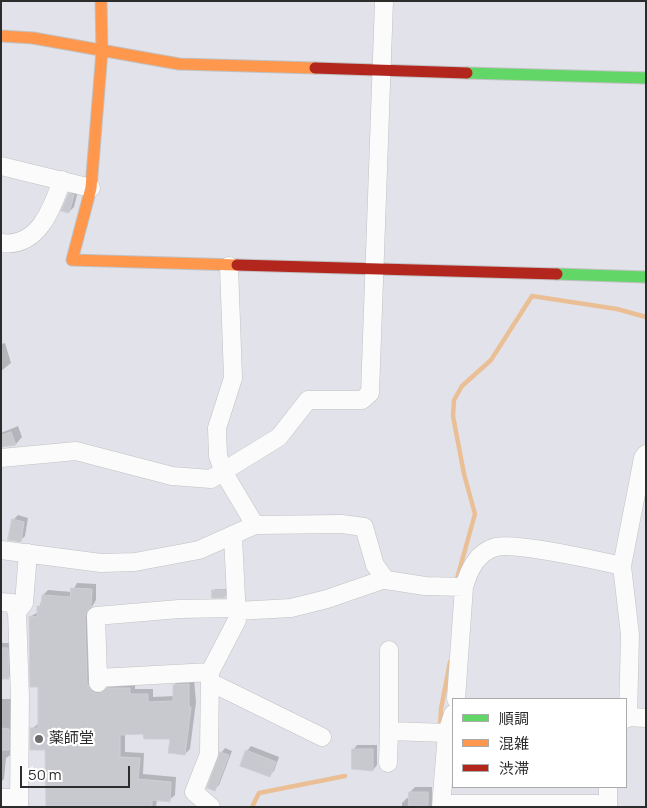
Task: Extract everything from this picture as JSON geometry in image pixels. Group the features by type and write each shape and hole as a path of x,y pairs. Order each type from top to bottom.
{"street":[{"path":"101,1 102,51 92,188 72,260 646,277"},
{"path":"1,458 76,451 172,476 211,479 224,473 279,437 308,400 362,400 370,393 384,1"},
{"path":"1,36 33,38 178,64 646,78"},
{"path":"1,166 92,188"},
{"path":"1,243 18,243 44,223 50,214 62,180"},
{"path":"230,266 233,378 217,428 218,456 224,473 255,525"},
{"path":"646,454 643,458 622,566 630,635 627,718 646,718"},
{"path":"1,550 101,563 135,562 199,550 255,525 342,524 364,527 375,566 385,579"},
{"path":"211,807 194,792 209,754 210,677 237,620 232,536"},
{"path":"456,698 458,587 482,554 498,546 523,548 622,566"},
{"path":"17,612 24,603 28,554"},
{"path":"322,737 210,677 98,681 96,616 179,609 236,610 291,608 326,599 385,579 425,586 458,587"},
{"path":"1,602 12,602 17,612 20,697 13,801"},
{"path":"388,763 389,650"},
{"path":"452,716 445,733 442,805 608,806 608,788"},
{"path":"389,731 445,733"}],"building":[{"path":"69,193 74,195 69,213 61,211"},
{"path":"11,432 16,445 1,447 1,436"},
{"path":"12,519 24,522 21,542 8,540"},
{"path":"71,588 92,589 91,607 85,616 87,683 92,692 98,694 107,688 130,688 130,694 148,694 148,702 173,701 173,685 189,684 189,707 191,707 185,755 168,753 170,739 144,739 143,734 120,735 120,757 140,758 138,779 171,782 170,802 152,800 152,807 46,807 45,750 30,750 30,728 38,728 38,687 30,687 29,616 37,617 37,606 41,606 42,595 70,597"},
{"path":"212,590 225,590 225,598 212,598"},
{"path":"1,648 8,648 9,679 1,679"},
{"path":"1,728 9,729 9,750 1,750"},
{"path":"352,749 373,749 373,771 352,769"},
{"path":"246,750 276,762 270,777 240,766"},
{"path":"220,752 229,755 215,791 207,788"},
{"path":"409,792 428,792 428,807 409,807"}],"waterway":[{"path":"456,582 475,514 464,474 453,416 454,400 462,386 491,360 532,296 617,309 646,317"},
{"path":"440,728 441,709 450,662"},
{"path":"252,807 259,793 345,776"}],"traffic: fast":[{"path":"467,73 646,78"},
{"path":"557,274 646,277"}],"traffic: slow":[{"path":"101,1 102,51 91,188 72,260 237,265"},
{"path":"1,36 33,38 179,64 315,68"}],"traffic: jam":[{"path":"315,68 467,73"},
{"path":"237,265 557,274"}],"place":[{"name":"薬師堂","path":"39,739"}]}
